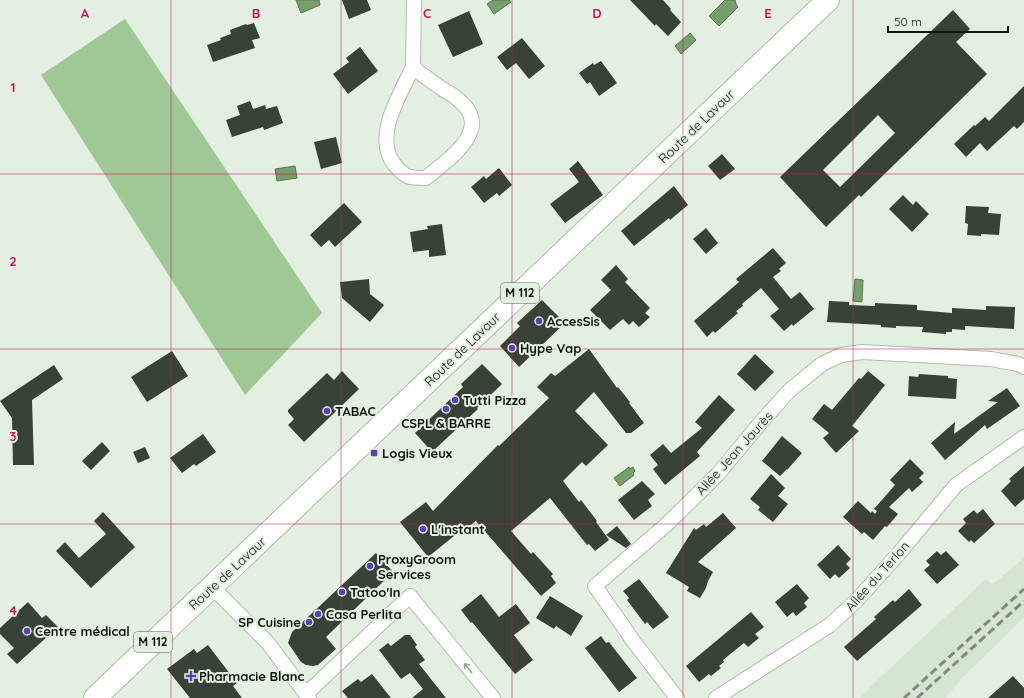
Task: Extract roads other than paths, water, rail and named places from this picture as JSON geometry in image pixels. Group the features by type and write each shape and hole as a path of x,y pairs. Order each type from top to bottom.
{"main road":[{"name":"Route de Lavaur","path":"95,698 828,0"}],"street":[{"path":"414,0 414,67 397,100 388,124 385,142 389,158 400,171 410,178 426,178 460,150 470,132 472,119 468,108 429,80 414,67"},
{"name":"Allée Jean Jaurès","path":"677,698 634,642 595,586 666,526 718,474 790,390 822,364 841,355 862,352 991,359 1018,364 1024,367"},
{"name":"Allée du Terlon","path":"716,698 830,625 857,600 900,552 956,485 1024,437"},
{"path":"212,587 268,643 308,696 410,596 493,698"}],"railway":[{"path":"904,698 1024,589"},
{"path":"917,698 1024,601"}],"place":[{"name":"AccesSis","path":"539,321"},
{"name":"Hype Vap","path":"512,348"},
{"name":"Tutti Pizza","path":"455,400"},
{"name":"CSPL & BARRE","path":"446,409"},
{"name":"TABAC","path":"327,411"},
{"name":"Logis Vieux","path":"374,453"},
{"name":"L'instant","path":"423,529"},
{"name":"ProxyGroom Services","path":"370,566"},
{"name":"Tatoo'In","path":"342,592"},
{"name":"Casa Perlita","path":"318,614"},
{"name":"SP Cuisine","path":"309,622"},
{"name":"Centre médical","path":"27,631"},
{"name":"Pharmacie Blanc","path":"191,676"}]}
